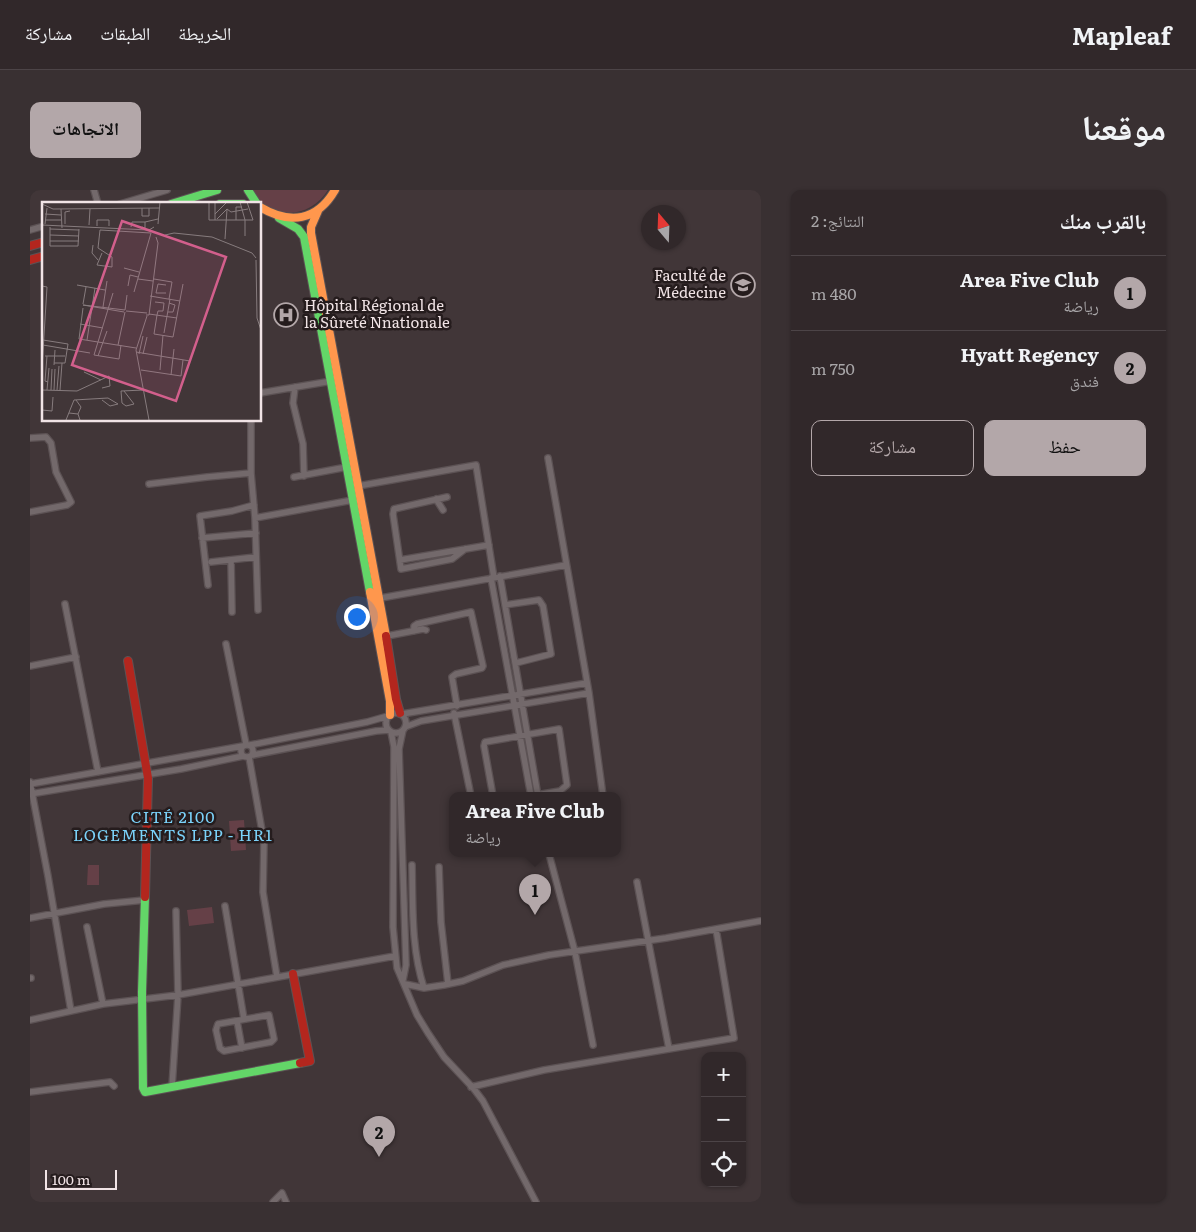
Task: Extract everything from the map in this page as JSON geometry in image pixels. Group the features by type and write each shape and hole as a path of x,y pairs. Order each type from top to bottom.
{"street":[{"path":"127,202 167,190"},
{"path":"178,202 217,190"},
{"path":"248,190 256,202"},
{"path":"279,218 306,217 325,206 335,190"},
{"path":"261,208 298,228 304,237 358,486 382,637 396,699 401,714 406,720 400,749 406,964 404,982"},
{"path":"318,211 311,227 311,233 332,382 337,391 353,500 375,599"},
{"path":"261,394 332,382"},
{"path":"294,388 293,403 303,444 304,476"},
{"path":"251,421 251,473 256,533 258,610"},
{"path":"30,438 46,437 51,443 55,470 71,502 67,505 30,512"},
{"path":"548,458 589,693 602,792"},
{"path":"358,486 476,465 495,577 512,696 529,792"},
{"path":"294,477 347,467"},
{"path":"149,484 251,473"},
{"path":"447,497 394,509 393,514 400,560 489,545"},
{"path":"436,499 443,510"},
{"path":"255,518 353,500"},
{"path":"208,584 200,516 254,506"},
{"path":"202,538 256,533"},
{"path":"211,562 256,557"},
{"path":"231,560 232,612"},
{"path":"375,599 566,565"},
{"path":"495,577 506,605 537,792"},
{"path":"506,605 539,600 545,615 551,654 516,663"},
{"path":"65,604 98,772"},
{"path":"414,631 416,624 471,612 483,666 482,668 456,674 452,677 455,716 470,792"},
{"path":"382,637 426,630"},
{"path":"382,637 390,701 389,715 386,722 394,747 393,918 397,968 417,1015 444,1058 483,1101 534,1201"},
{"path":"226,644 247,745"},
{"path":"30,666 76,657"},
{"path":"128,661 148,775 142,1000 143,1088 146,1092 310,1061 293,974"},
{"path":"71,1011 30,783 373,721 395,712 401,714 455,706 587,683"},
{"path":"31,794 148,775 376,731 398,733 404,728 421,721 589,693"},
{"path":"492,792 484,744 487,741 556,729 560,732 567,785 556,792"},
{"path":"247,745 241,750 248,756 264,842 263,892 277,977"},
{"path":"247,745 253,748 248,756"},
{"path":"550,857 575,952 593,1045"},
{"path":"412,865 415,944 424,988"},
{"path":"439,867 440,922 448,984"},
{"path":"636,882 669,1049"},
{"path":"30,918 104,904 145,900"},
{"path":"225,906 237,984 242,1048"},
{"path":"172,1087 178,995 176,911"},
{"path":"404,982 424,988 448,984 503,964 760,921"},
{"path":"87,927 104,1004"},
{"path":"471,1087 544,1070 734,1038 716,929"},
{"path":"30,1020 104,1004 178,995 395,956"},
{"path":"269,1015 274,1039 270,1042 242,1048 224,1051 220,1048 216,1030 218,1024 269,1015"},
{"path":"30,1092 110,1082 114,1086"},
{"path":"273,1202 282,1193 286,1202"}],"shaded area":[{"path":"253,190 328,190 322,198 307,209 289,213 271,209 262,203"},
{"path":"244,820 246,850 231,851 229,821"},
{"path":"88,865 99,865 99,885 87,885"},
{"path":"212,907 214,923 189,926 187,910"}],"traffic: fast":[{"path":"178,202 217,190"},
{"path":"248,190 256,202"},
{"path":"279,218 298,229 304,237 370,592"},
{"path":"145,897 142,992 143,1088 145,1092 300,1063"}],"traffic: slow":[{"path":"261,208 282,216 302,217 320,208 335,190"},
{"path":"318,211 311,227 311,233 386,636"},
{"path":"370,592 390,701 390,715"}],"traffic: jam":[{"path":"30,246 42,243"},
{"path":"30,260 42,257"},
{"path":"386,636 400,713"},
{"path":"128,661 148,778 145,897"},
{"path":"293,974 310,1061 300,1063"}],"place":[{"name":"Faculté de Médecine","path":"743,285"},
{"name":"Hôpital Régional de la Sûreté Nnationale","path":"286,315"},
{"name":"Area Five Club","path":"535,915"},
{"name":"Hyatt Regency","path":"379,1157"}],"district":[{"name":"CITÉ 2100 LOGEMENTS LPP - HR1","path":"173,826"}]}
